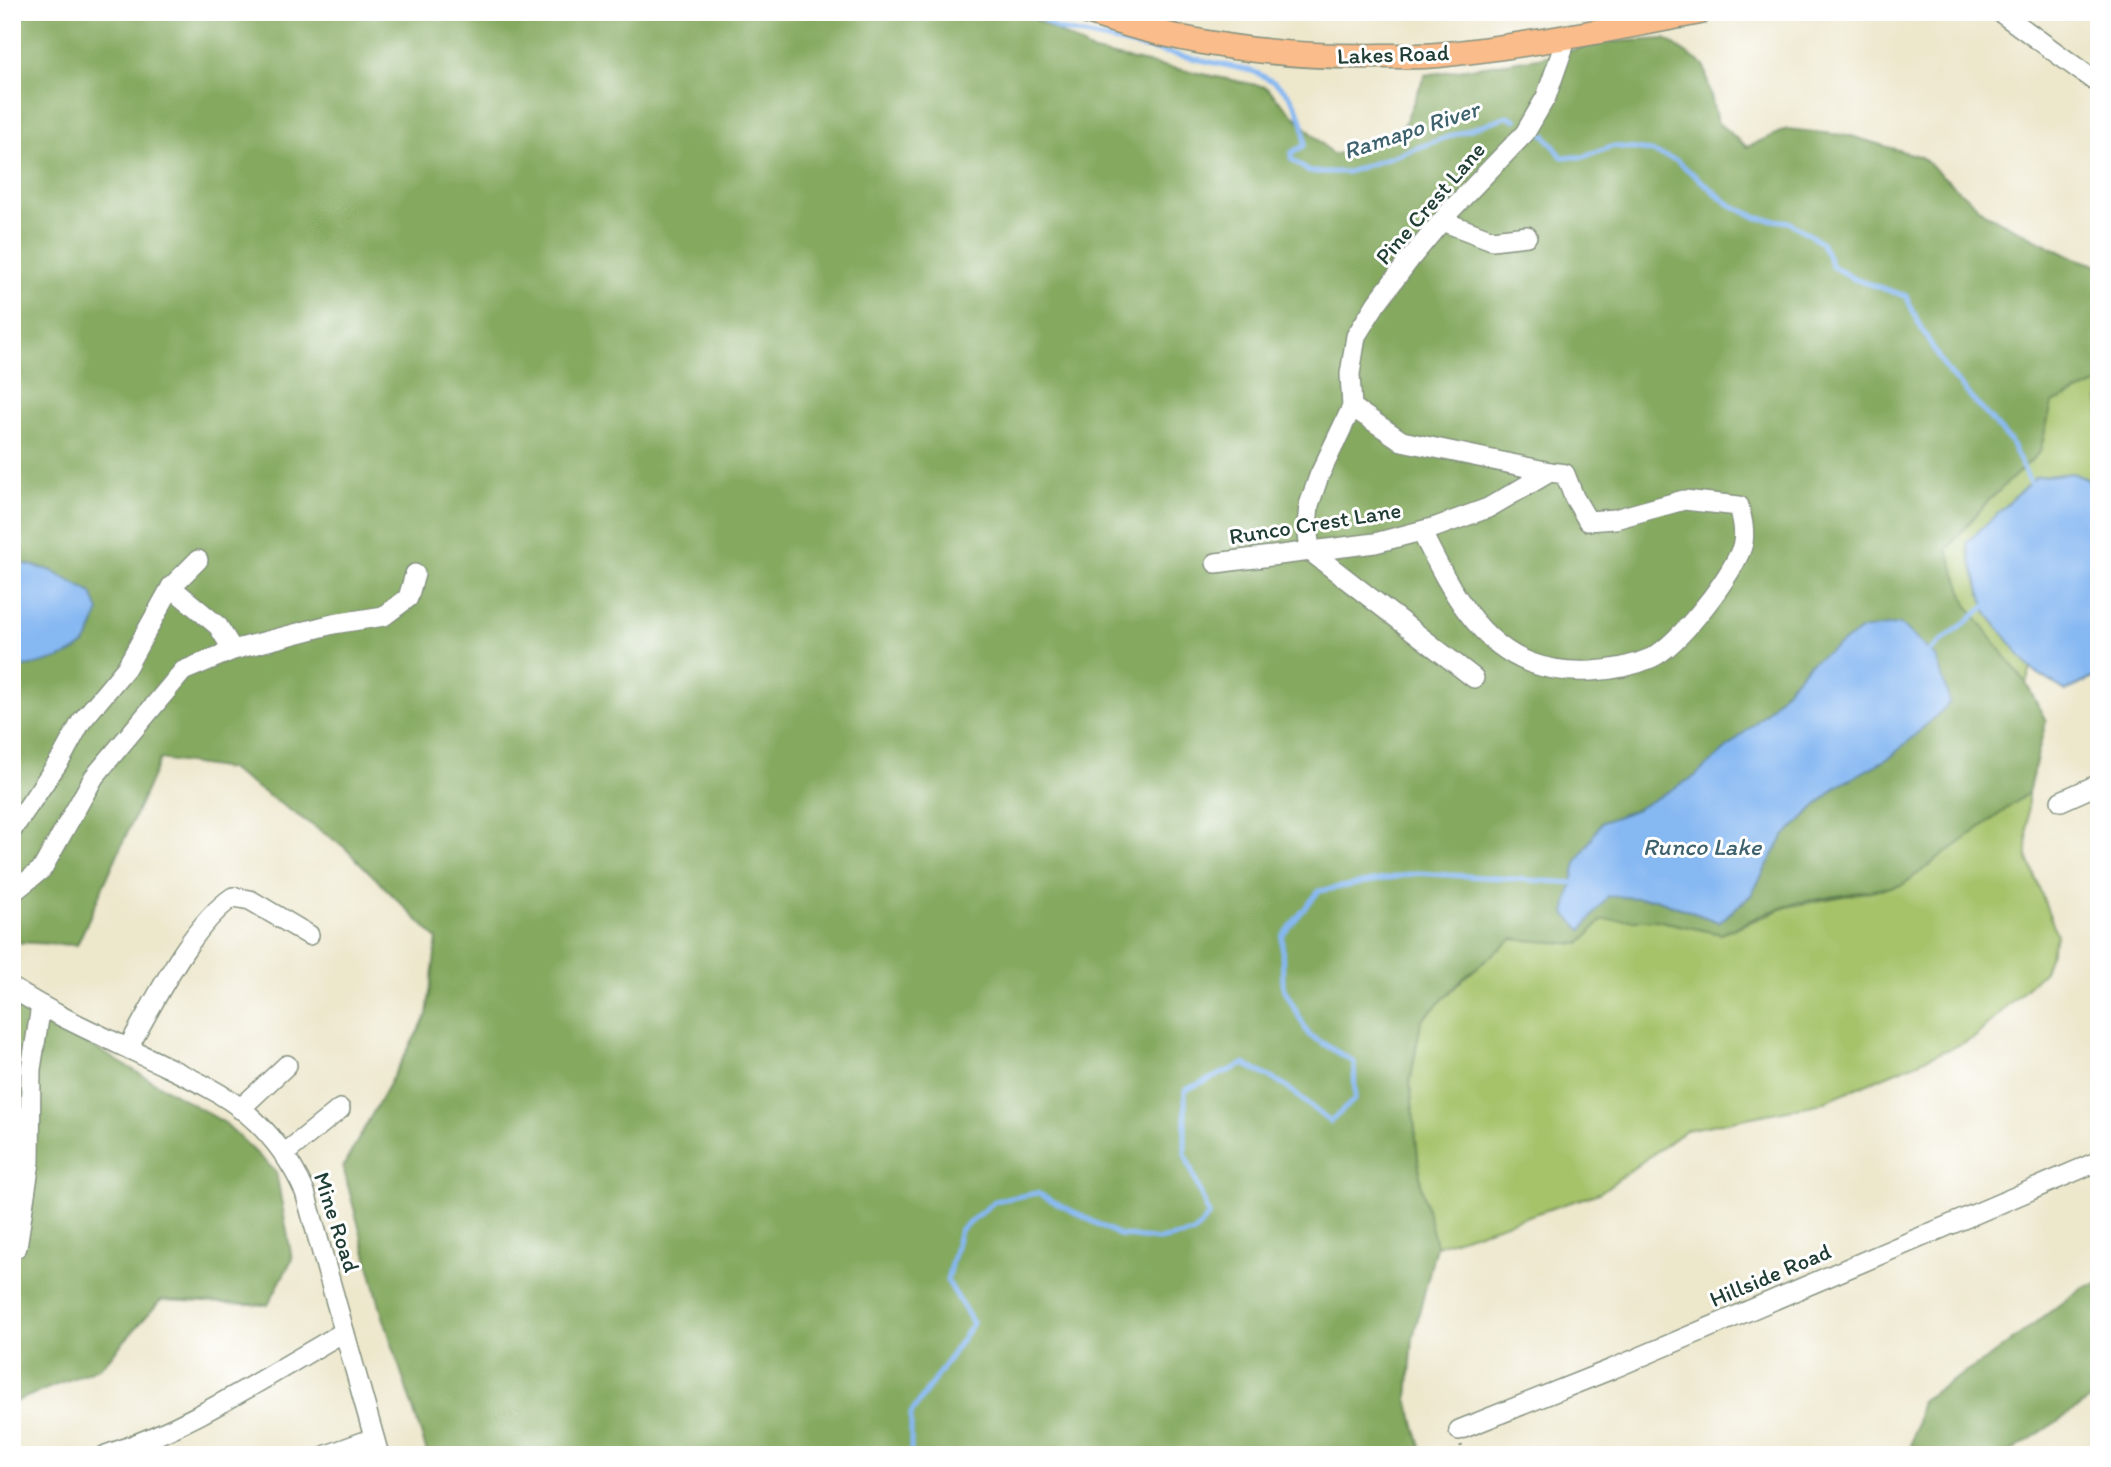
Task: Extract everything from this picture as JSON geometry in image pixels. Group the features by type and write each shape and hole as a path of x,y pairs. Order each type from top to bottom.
{"main road":[{"name":"Lakes Road","path":"1087,12 1224,48 1303,55 1436,56 1567,37 1657,16 1700,12"}],"street":[{"path":"2000,12 2099,84"},
{"name":"Pine Crest Lane","path":"1352,407 1350,374 1356,336 1376,304 1442,221 1525,133 1546,97 1567,37"},
{"path":"1442,221 1492,240 1527,236"},
{"path":"1474,678 1310,551 1307,526 1309,505 1319,476 1352,407 1402,440 1550,472"},
{"name":"Runco Crest Lane","path":"1216,563 1375,543 1421,531 1488,508 1550,472 1565,474 1588,521 1615,519 1685,500 1739,506 1744,528 1742,544 1730,573 1705,607 1654,657 1625,667 1583,670 1555,669 1522,658 1494,639 1478,624 1450,587 1421,531"},
{"path":"12,830 62,757 82,722 126,668 171,587 198,560"},
{"path":"12,893 41,869 94,777 183,671 233,650 333,624 384,615 408,598 415,574"},
{"path":"171,587 218,626 233,650"},
{"path":"2061,801 2099,784"},
{"path":"128,1048 195,938 218,907 233,897 250,900 309,935"},
{"name":"Mine Road","path":"12,988 41,1006 203,1085 240,1108 284,1154 305,1192 376,1447"},
{"path":"17,1247 30,1162 31,1069 41,1006"},
{"path":"240,1108 287,1065"},
{"path":"12,1077 31,1069"},
{"path":"284,1154 340,1109"},
{"name":"Hillside Road","path":"1459,1430 1612,1369 2099,1161"},
{"path":"106,1455 143,1443 176,1428 344,1332"},
{"path":"327,1455 376,1447"}],"green space":[{"path":"12,12 1022,12 1094,52 1266,87 1333,155 1399,137 1425,75 1538,58 1608,42 1665,39 1704,65 1717,122 1747,147 1787,129 1851,136 1921,157 1986,214 2069,256 2099,266 2099,383 2052,403 2040,452 1987,502 1947,549 1968,607 2026,683 2046,721 2028,793 1902,885 1796,903 1721,934 1656,920 1602,920 1580,944 1512,939 1464,978 1421,1021 1410,1082 1421,1185 1436,1246 1413,1338 1408,1399 1423,1455 428,1455 381,1310 343,1167 427,1015 437,939 343,846 229,769 160,759 77,945 12,942 12,668 22,668 50,570 12,561","holes":["1809,664 1892,756 1836,787 1783,837 1751,895 1719,922 1656,899 1608,896 1602,822 1661,797 1710,765 1755,724"]},
{"path":"2099,383 2099,484 2072,473 1967,542 1987,613 2031,669 2026,683 1967,607 1947,549 1987,502 2040,452 2052,403"},
{"path":"2028,793 2027,856 2057,935 2044,971 1973,1039 1818,1104 1686,1130 1599,1193 1436,1246 1421,1185 1410,1085 1421,1021 1464,978 1512,939 1580,944 1602,920 1656,920 1721,934 1787,907 1902,885"},
{"path":"12,1000 225,1123 276,1172 292,1259 268,1305 161,1300 101,1367 12,1403"},
{"path":"2099,1284 2099,1394 2006,1455 1909,1455 1922,1400 1990,1357 2083,1287"}],"water":[{"path":"2072,473 2099,484 2099,675 2066,691 2031,669 1987,613 1967,542 2036,477"},
{"path":"12,561 50,570 92,593 99,611 86,642 52,661 12,668"},
{"name":"Runco Lake","path":"1900,624 1936,657 1950,703 1892,756 1836,787 1783,837 1751,895 1719,922 1656,899 1608,896 1582,930 1565,914 1576,863 1602,822 1635,810 1694,777 1763,716 1809,664 1862,630"}],"waterway":[{"name":"Ramapo River","path":"1032,12 1057,29 1252,71 1269,79 1284,90 1299,112 1304,130 1304,146 1292,152 1291,159 1309,172 1348,172 1508,116 1516,120"},
{"name":"Ramapo River","path":"1537,132 1545,135 1562,157 1583,157 1614,146 1649,151 1676,160 1729,204 1758,218 1789,222 1821,242 1832,266 1854,279 1906,296 1945,368 2010,441 2033,488"},
{"path":"1927,653 1990,603"},
{"path":"911,1455 911,1414 973,1323 947,1280 960,1230 995,1201 1037,1193 1119,1235 1159,1240 1194,1233 1209,1215 1185,1154 1185,1090 1244,1064 1283,1084 1330,1122 1355,1099 1354,1062 1309,1035 1283,987 1282,936 1319,891 1417,873 1577,883"}]}
